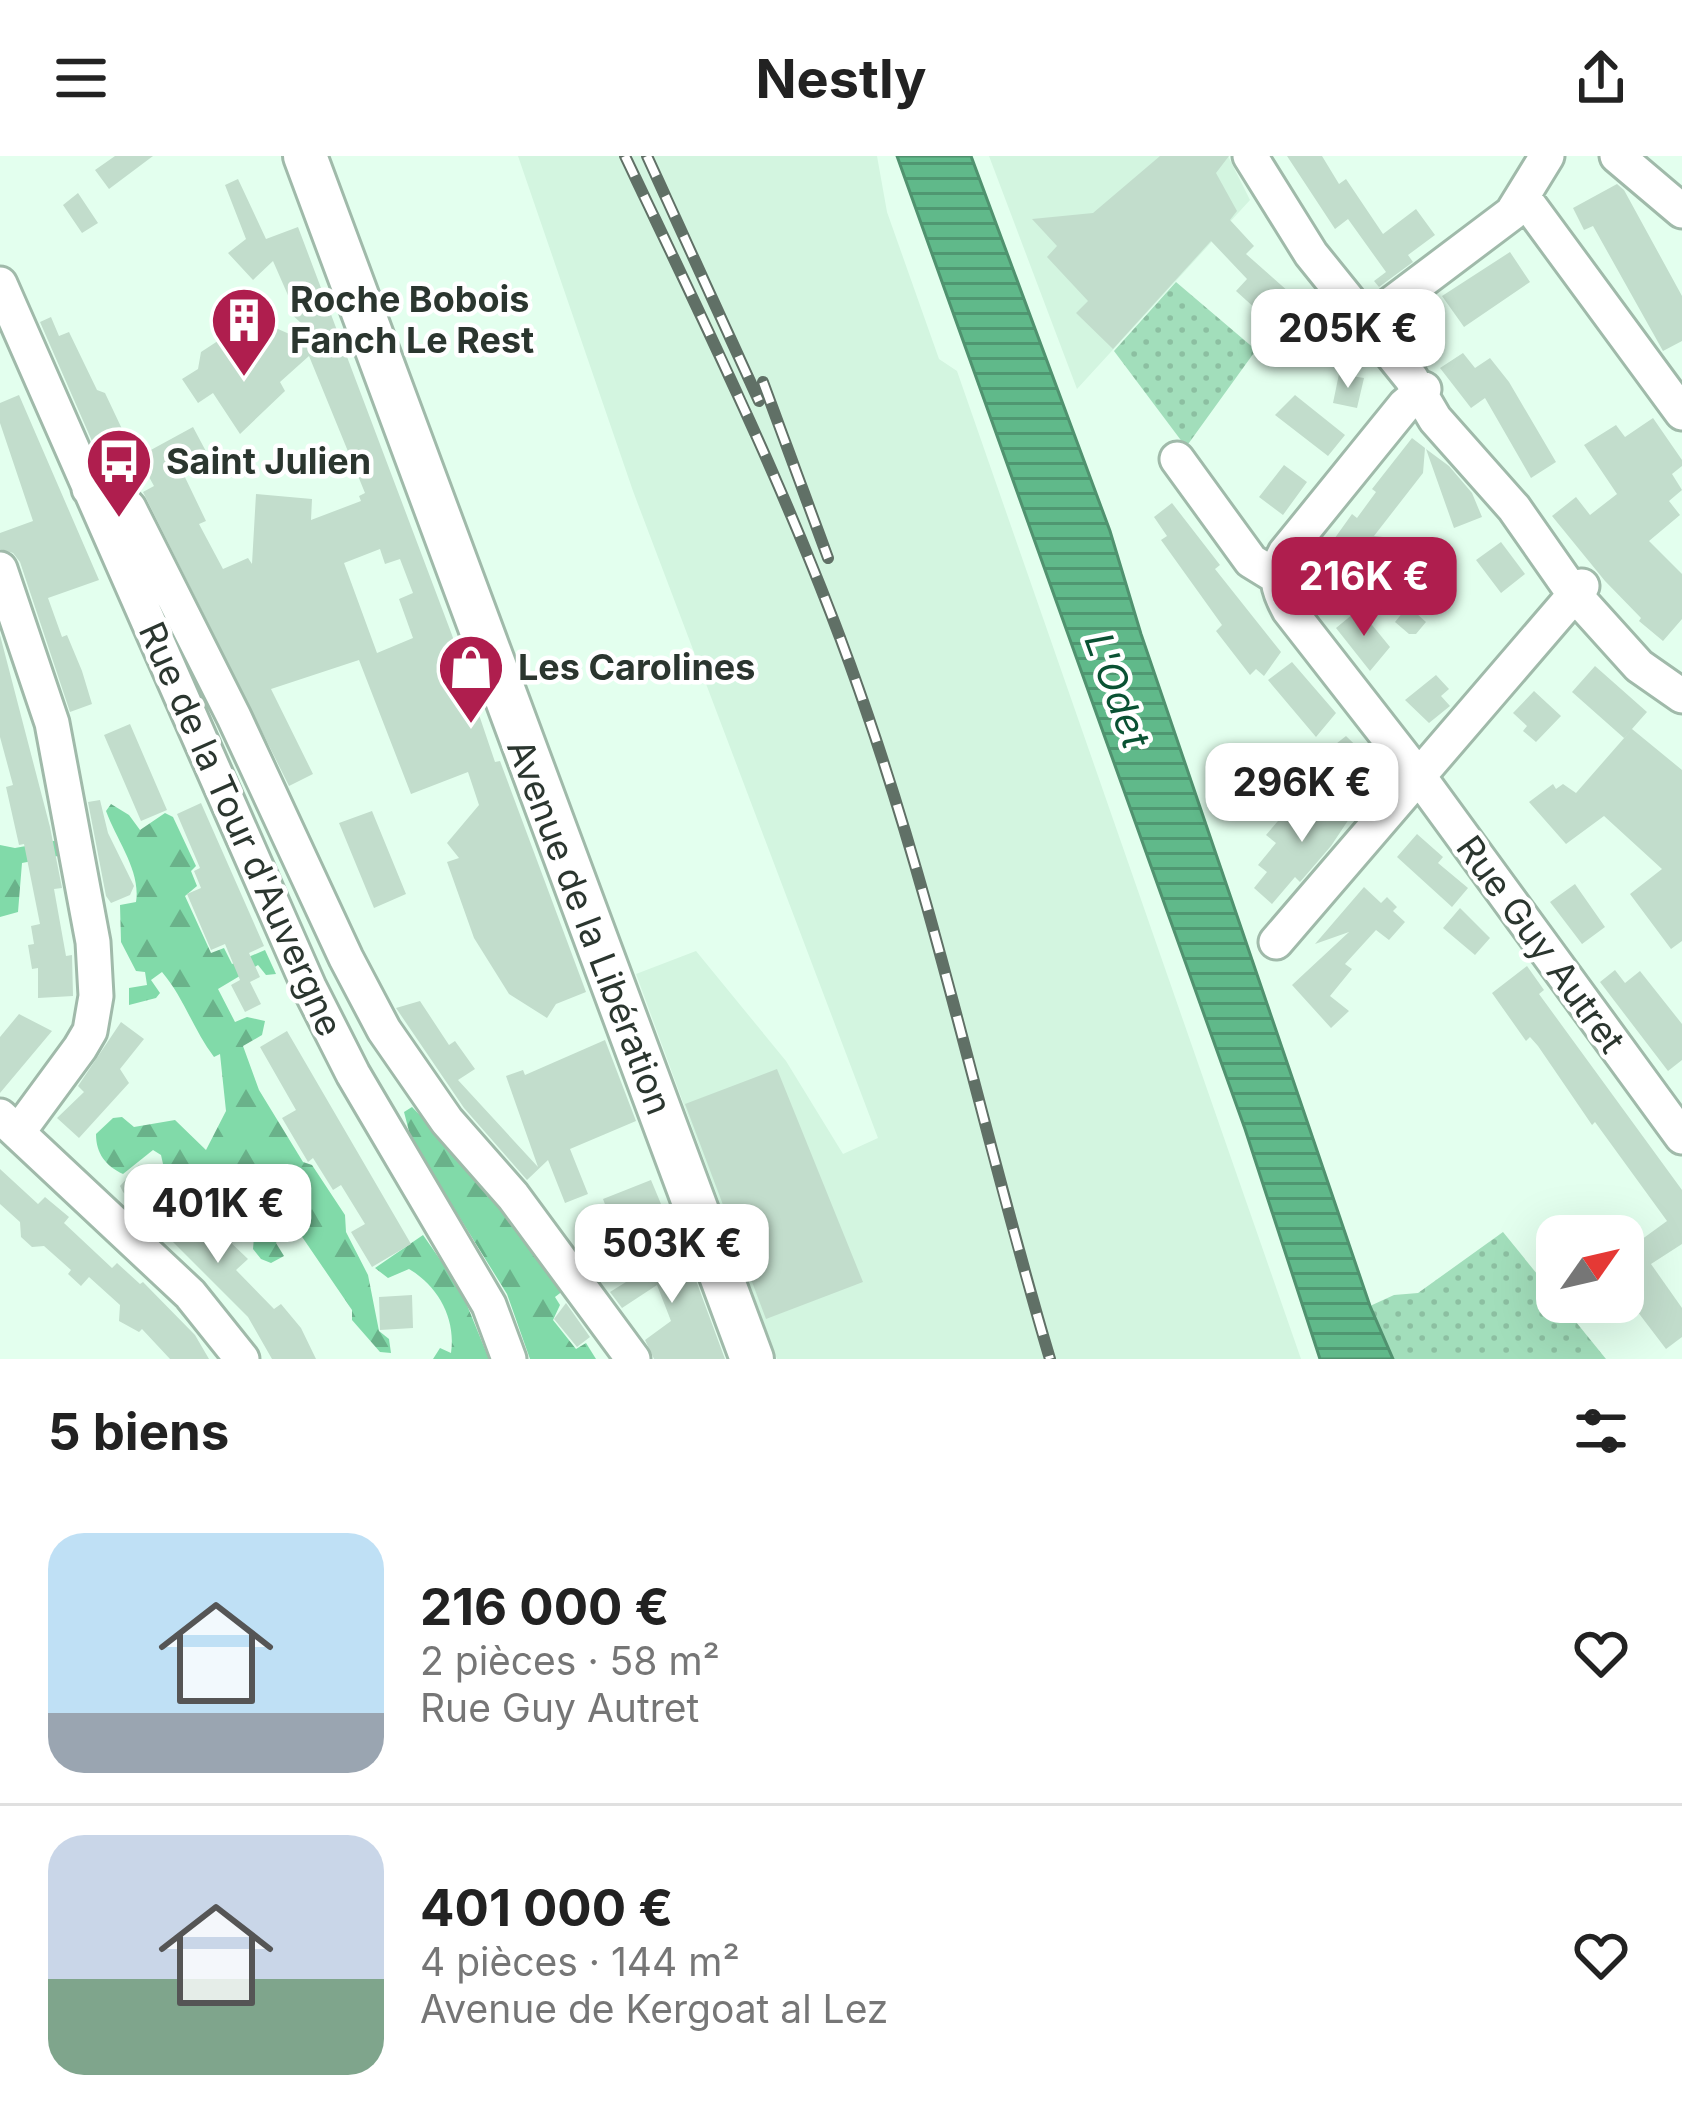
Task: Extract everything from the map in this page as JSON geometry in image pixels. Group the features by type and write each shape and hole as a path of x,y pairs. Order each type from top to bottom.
{"main road":[{"name":"Avenue de la Libération","path":"305,156 752,1359"}],"street":[{"path":"1250,156 1291,225 1418,387 1470,463 1514,508 1639,666 1678,693"},
{"path":"1366,323 1512,213 1547,156"},
{"path":"1617,156 1682,211"},
{"path":"1524,198 1682,413"},
{"name":"Rue de la Tour d'Auvergne","path":"0,284 309,987 353,1074 481,1291 509,1359"},
{"path":"1277,577 1285,553 1418,387"},
{"name":"Rue Guy Autret","path":"1177,459 1251,561 1277,577 1289,610 1420,778 1682,1137"},
{"path":"89,489 108,486 129,508 234,717 346,958 391,1041 633,1359"},
{"path":"0,569 52,723 93,942 96,983 90,1031 64,1072 9,1123 190,1294 242,1359"},
{"path":"1276,942 1578,590"}],"shaded area":[{"path":"518,156 877,156 887,212 939,359 957,371 1301,1359 777,1359 636,974 696,951 786,1061 843,1154 878,1138 633,491"},
{"path":"989,156 1228,156 1250,200 1077,389"},
{"path":"1176,282 1256,350 1186,447 1114,351"},
{"path":"1503,1232 1536,1273 1536,1323 1577,1323 1606,1359 1393,1359 1370,1306 1394,1295 1418,1293"}],"green space":[{"path":"111,804 129,815 140,830 165,813 173,817 196,866 191,871 197,886 185,896 211,953 224,948 232,964 265,950 276,974 266,975 258,965 218,989 235,1022 247,1017 265,1021 262,1035 243,1046 259,1090 303,1162 312,1165 345,1215 346,1232 368,1275 379,1331 389,1339 391,1353 380,1352 352,1320 352,1310 294,1225 276,1243 284,1256 271,1263 261,1259 253,1249 254,1237 279,1211 237,1170 212,1190 187,1192 165,1173 161,1155 153,1150 123,1174 100,1153 96,1134 113,1118 122,1117 134,1127 175,1120 206,1150 226,1111 220,1054 214,1057 162,972 151,980 160,993 156,998 129,1005 129,988 147,985 145,972 136,971 121,942 120,905 136,902 137,890 132,867 106,811"},
{"path":"59,840 63,855 22,863 18,912 0,917 0,845 15,848"},
{"path":"412,1107 481,1178 564,1290 555,1297 560,1305 553,1320 576,1349 586,1343 596,1359 530,1359 507,1294 411,1139 404,1112"},
{"path":"423,1235 460,1288 489,1359 433,1359 440,1348 451,1353 452,1340 448,1316 437,1295 409,1269 388,1278 375,1268"}],"water":[{"name":"L'Odet","path":"897,156 971,156 1110,531 1370,1306 1393,1359 1320,1359 1245,1129"}],"building":[{"path":"115,156 153,156 109,189 95,170"},
{"path":"1160,156 1229,156 1216,173 1237,211 1230,220 1254,246 1246,254 1316,316 1308,327 1279,305 1267,319 1236,291 1247,279 1211,241 1113,349 1076,313 1088,301 1047,257 1057,246 1032,219 1093,213"},
{"path":"1287,156 1322,156 1339,184 1346,179 1383,234 1416,209 1435,235 1408,255 1413,262 1379,287 1374,281 1386,272 1348,219 1335,229"},
{"path":"238,179 266,239 298,227 495,762 500,761 586,992 556,1004 547,1018 509,994 474,938 447,862 459,858 447,843 479,805 468,772 411,794 359,660 271,689 313,774 289,786 143,492 154,486 138,457 193,427 209,457 182,471 206,521 199,524 223,569 248,558 252,564 256,494 312,499 311,520 361,501 359,496 365,493 309,356 280,382 285,391 240,434 213,393 198,403 182,379 198,369 201,352 253,318 335,354 289,312 294,309 273,261 253,280 228,253 246,239 225,185","holes":["380,549 385,564 400,559 413,593 399,599 413,638 377,653 344,563"]},
{"path":"1617,184 1682,296 1682,341 1663,351 1593,226 1584,230 1573,208"},
{"path":"78,193 98,223 82,233 63,205"},
{"path":"1510,252 1530,282 1464,327 1442,296"},
{"path":"51,317 59,336 69,332 131,448 115,456 95,448 40,322"},
{"path":"1463,353 1475,368 1490,358 1556,462 1531,478 1485,398 1471,408 1440,368"},
{"path":"1339,374 1364,378 1357,408 1333,403"},
{"path":"19,395 99,580 48,598 92,704 70,712 20,562 13,553 0,549 0,533 33,521 0,423 0,403"},
{"path":"1295,395 1345,435 1328,456 1275,415"},
{"path":"1653,418 1682,460 1672,474 1682,490 1669,501 1680,515 1649,541 1682,574 1682,619 1663,641 1639,621 1552,516 1576,497 1590,515 1617,494 1584,445 1616,425 1625,437"},
{"path":"1412,438 1425,448 1423,473 1374,536 1420,541 1416,613 1426,622 1416,634 1395,622 1408,606 1332,542 1352,514 1357,518 1376,492 1372,489"},
{"path":"1426,449 1449,466 1472,493 1482,517 1454,528"},
{"path":"1284,465 1307,482 1283,515 1259,497"},
{"path":"1172,503 1220,565 1215,569 1281,652 1264,676 1256,669 1250,675 1216,631 1222,625 1161,540 1167,536 1154,517"},
{"path":"1501,542 1525,574 1501,593 1476,560"},
{"path":"1359,609 1390,647 1370,671 1336,628"},
{"path":"0,635 50,827 62,888 54,889 66,956 72,955 73,996 38,998 38,968 32,969 31,926 40,924 24,844 19,845 6,787 13,785 0,737"},
{"path":"1292,662 1336,713 1316,737 1268,680"},
{"path":"1595,666 1647,712 1624,738 1572,692"},
{"path":"1436,675 1449,689 1441,696 1450,706 1429,723 1405,700"},
{"path":"1534,691 1561,716 1536,742 1513,713"},
{"path":"130,724 167,810 141,821 104,735"},
{"path":"1632,729 1682,770 1682,941 1671,949 1630,894 1662,869 1604,816 1566,844 1529,802 1553,784 1556,789 1563,784 1576,793"},
{"path":"1346,736 1382,771 1362,792 1327,751"},
{"path":"1336,790 1357,807 1300,882 1295,877 1272,904 1254,888 1267,872 1258,865 1276,843 1266,835 1284,814 1295,824 1308,808 1315,815"},
{"path":"100,800 108,833 134,886 130,895 111,903 88,802"},
{"path":"201,803 264,946 249,953 260,977 250,982 261,1004 245,1012 231,985 240,980 225,944 211,950 187,894 201,888 194,871 200,868 177,814"},
{"path":"372,811 406,894 374,908 339,823"},
{"path":"1417,834 1443,857 1438,863 1468,888 1452,907 1397,857"},
{"path":"1575,884 1605,927 1582,944 1550,902"},
{"path":"1364,887 1381,903 1387,897 1405,922 1389,940 1376,930 1345,964 1352,969 1330,996 1349,1011 1331,1028 1292,985 1349,932 1315,944"},
{"path":"1460,908 1490,938 1475,955 1443,928"},
{"path":"1527,966 1544,990 1539,994 1682,1190 1682,1244 1651,1264 1682,1308 1682,1337 1666,1349 1644,1320 1644,1238 1667,1221 1538,1046 1530,1037 1526,1041 1492,993"},
{"path":"1615,970 1625,983 1640,971 1682,1024 1682,1060 1668,1071 1600,982"},
{"path":"420,1001 449,1045 455,1041 475,1069 458,1080 538,1167 506,1076 523,1070 525,1075 605,1040 636,1121 570,1149 588,1194 565,1203 548,1160 527,1180 464,1108 396,1008"},
{"path":"19,1014 52,1031 0,1093 0,1037"},
{"path":"121,1022 144,1039 120,1069 129,1083 79,1138 57,1118 84,1092 78,1086"},
{"path":"287,1031 411,1244 372,1267 351,1232 365,1224 341,1185 333,1190 313,1158 308,1162 282,1118 296,1110 260,1047"},
{"path":"777,1069 863,1282 766,1319 685,1104"},
{"path":"139,1165 192,1218 194,1215 223,1241 226,1238 248,1259 236,1270 274,1309 281,1304 301,1328 316,1359 272,1359 248,1317 123,1192 120,1186"},
{"path":"0,1169 38,1204 45,1197 69,1217 64,1223 112,1268 117,1263 143,1282 195,1335 209,1359 170,1359 142,1329 139,1332 119,1321 120,1305 89,1277 81,1286 44,1246 32,1247 21,1237 20,1222 0,1204"},
{"path":"651,1180 661,1204 612,1223 603,1199"},
{"path":"620,1246 661,1251 666,1264 687,1256 725,1359 654,1359 645,1340 671,1321 657,1285 622,1308 610,1292 634,1277"},
{"path":"412,1295 413,1328 380,1330 379,1297"},
{"path":"566,1303 590,1337 577,1347 554,1319"}],"railway":[{"path":"625,156 723,362 842,641 917,873 1050,1359"},
{"path":"647,156 759,401"},
{"path":"763,382 828,558"}],"place":[{"name":"Roche Bobois Fanch Le Rest","path":"244,379"},
{"name":"Saint Julien","path":"119,520"},
{"name":"Les Carolines","path":"471,726"}]}
